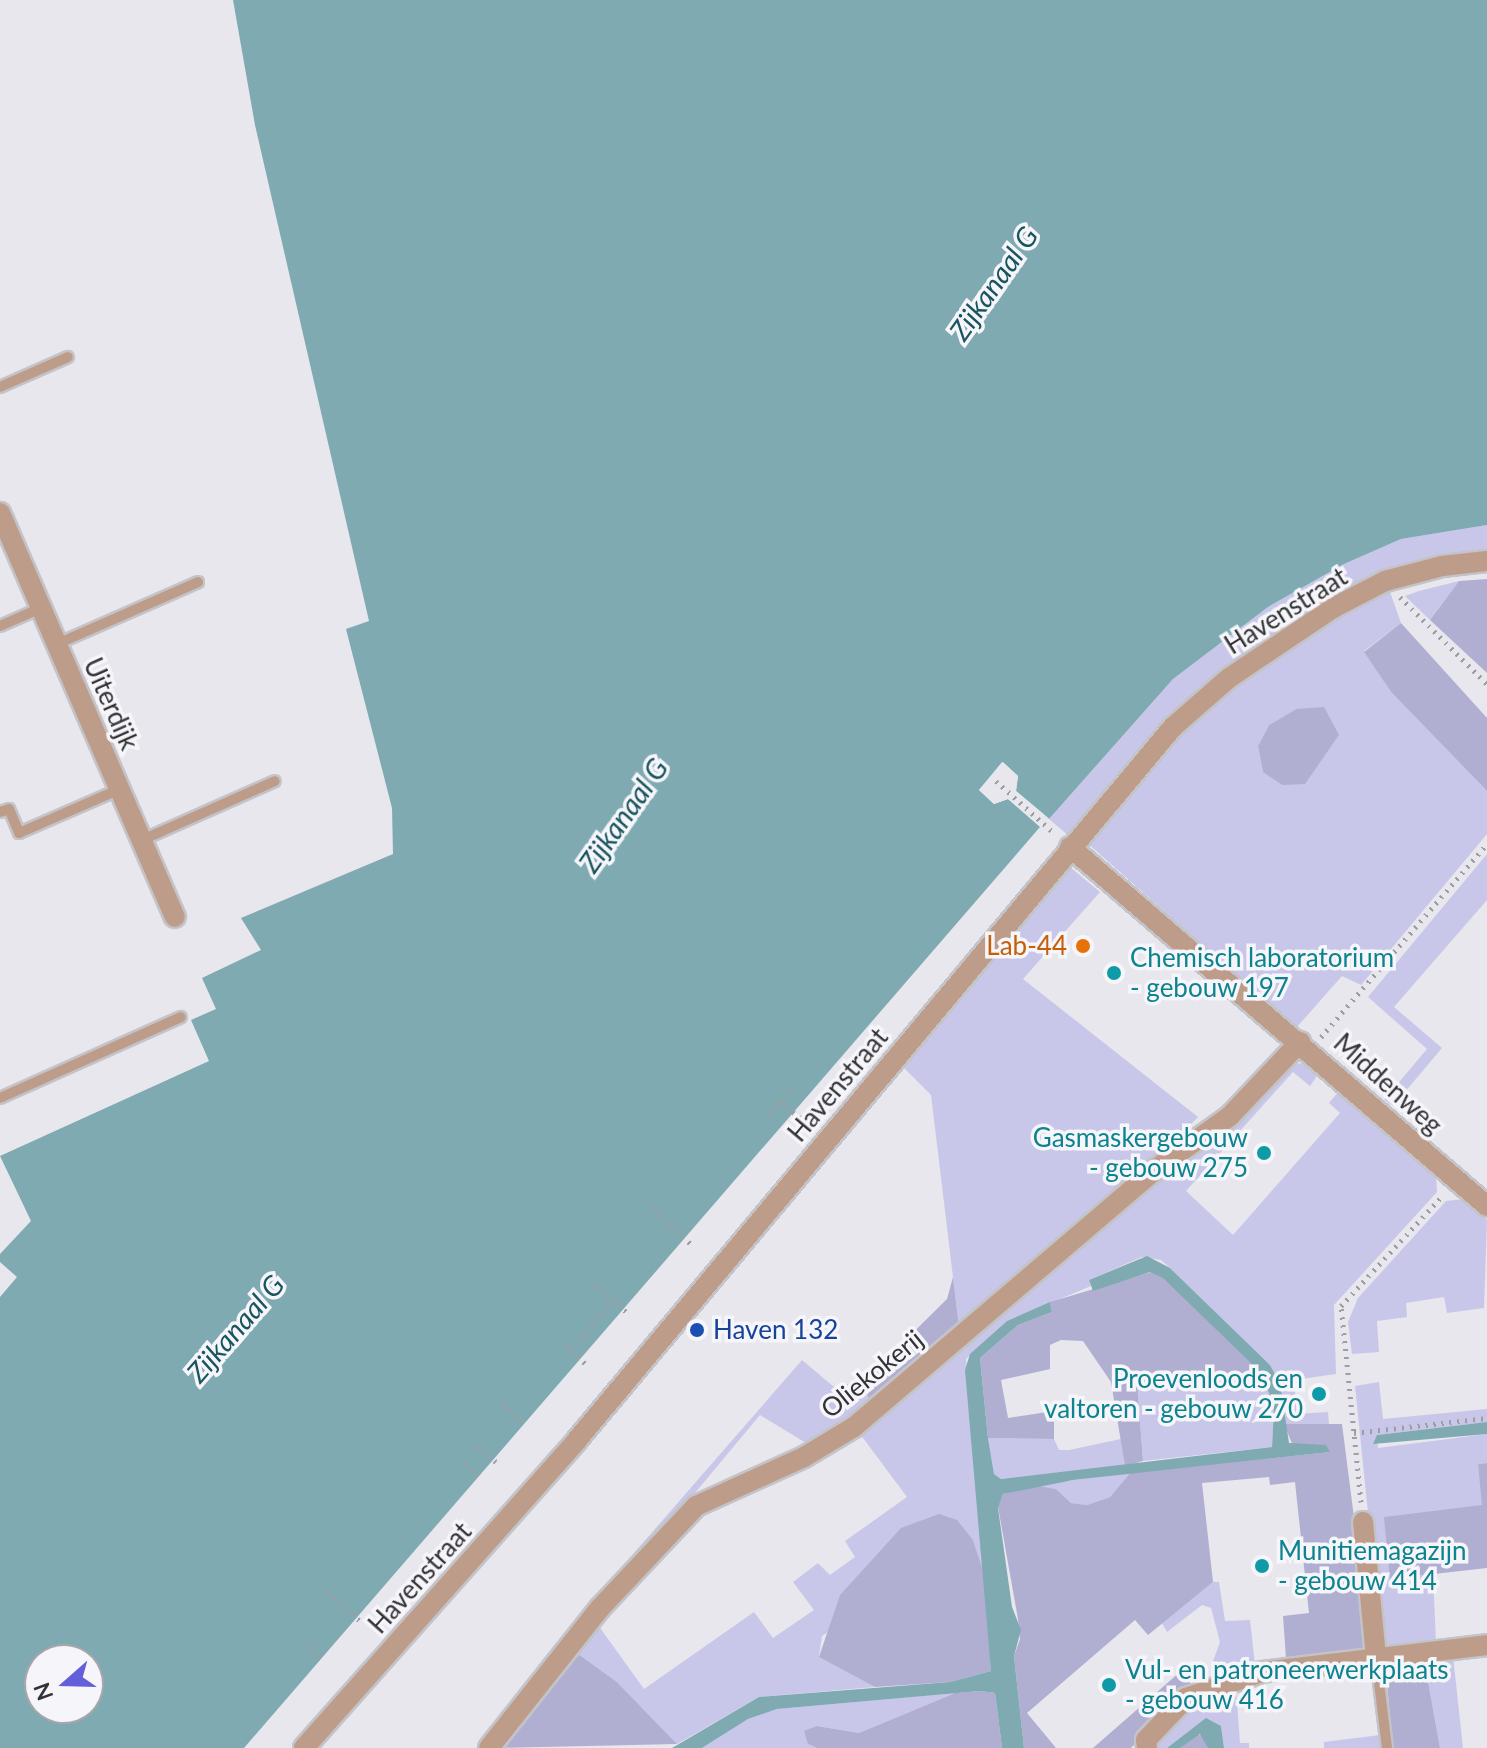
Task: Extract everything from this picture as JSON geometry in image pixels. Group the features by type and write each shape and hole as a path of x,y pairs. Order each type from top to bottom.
{"street":[{"name":"Uiterdijk","path":"0,513 175,917"},
{"name":"Havenstraat","path":"304,1748 577,1440 1173,727 1229,678 1333,608 1385,581 1442,566 1487,561"},
{"name":"Middenweg","path":"1070,847 1487,1206"},
{"name":"Oliekokerij","path":"489,1748 600,1608 696,1506 804,1457 854,1427 1156,1169 1230,1116 1304,1046"},
{"path":"1363,1522 1376,1658"},
{"path":"1143,1745 1186,1698 1262,1672 1487,1645"}],"lane":[{"path":"0,387 68,357"},
{"path":"57,644 198,582"},
{"path":"0,626 41,608"},
{"path":"142,840 275,781"},
{"path":"0,812 9,809 19,833 120,789"},
{"path":"0,1098 181,1017"},
{"path":"1376,1658 1387,1748"}],"path":[{"path":"1385,581 1487,684"},
{"path":"996,781 1070,847"},
{"path":"1304,1046 1487,844"},
{"path":"770,1115 791,1087"},
{"path":"780,1102 803,1120"},
{"path":"1363,1522 1341,1306 1456,1180"},
{"path":"653,1209 693,1246"},
{"path":"594,1284 630,1315"},
{"path":"581,1338 613,1300"},
{"path":"566,1345 586,1364"},
{"path":"503,1403 524,1423"},
{"path":"1354,1433 1487,1418"},
{"path":"476,1445 496,1462"},
{"path":"464,1464 482,1479"},
{"path":"328,1592 360,1621"},
{"path":"308,1646 325,1662"}],"shaded area":[{"path":"1487,525 1487,555 1429,562 1270,643 1069,836 1049,819 1173,679 1268,607 1344,564 1401,539"},
{"path":"1487,579 1487,673 1430,620 1459,581"},
{"path":"1459,581 1430,620 1405,596 1419,591"},
{"path":"1390,592 1401,623 1364,651 1391,692 1487,791 1487,834 1361,985 1342,976 1296,1028 1086,842 1172,741 1230,690 1319,627","holes":["1296,709 1282,785 1263,771 1258,746 1269,725"]},
{"path":"1401,623 1487,718 1487,791 1391,692 1364,652"},
{"path":"1324,707 1339,735 1305,784 1282,785 1263,772 1258,746 1269,725 1296,709"},
{"path":"1487,854 1487,900 1394,1007 1442,1048 1393,1106 1384,1100 1427,1049 1368,997"},
{"path":"1070,867 1100,892 1023,979 1198,1117 1142,1175 959,1327 931,1095 898,1062"},
{"path":"1307,1063 1319,1073 1310,1086 1293,1072 1186,1191 1233,1235 1340,1113 1329,1103 1339,1091 1436,1175 1437,1192 1334,1305 1336,1374 1294,1380 1297,1414 1328,1412 1329,1424 1284,1424 1280,1383 1270,1365 1161,1260 1142,1257 1089,1280 1091,1286 1007,1321 966,1359 986,1579 973,1540 822,1636 819,1656 875,1687 759,1697 677,1744 618,1683 559,1669 598,1625 644,1689 754,1612 773,1638 814,1610 793,1582 818,1563 830,1575 855,1557 845,1541 907,1497 860,1434 1009,1299 1078,1252 1164,1172 1223,1139 1288,1064"},
{"path":"1464,1199 1487,1220 1484,1308 1447,1313 1444,1297 1406,1303 1407,1317 1377,1321 1379,1352 1352,1354 1348,1322 1358,1298 1446,1201"},
{"path":"1151,1272 1163,1277 1262,1374 1137,1382 1143,1461 1125,1466 1111,1382 1083,1341 1061,1340 1050,1345 1050,1369 1001,1380 1008,1418 1054,1411 1054,1439 988,1438 980,1358 1018,1325 1052,1312 1050,1302"},
{"path":"953,1277 959,1327 870,1407 865,1380 947,1299"},
{"path":"802,1360 834,1387 865,1380 870,1407 833,1433 806,1443 760,1415 604,1602 594,1599"},
{"path":"1262,1374 1274,1407 1272,1447 1143,1461 1137,1382"},
{"path":"1379,1382 1383,1419 1487,1409 1487,1422 1377,1435 1378,1448 1487,1434 1487,1463 1478,1464 1483,1505 1391,1579 1433,1574 1436,1642 1382,1649 1355,1386"},
{"path":"1284,1424 1342,1424 1371,1650 1286,1659 1283,1616 1309,1613 1295,1482 1270,1485 1269,1477 1202,1483 1213,1582 1148,1635 1135,1620 1027,1713 1056,1748 1024,1748 1014,1656 1020,1639 1018,1619 998,1507 1003,1494 1034,1485 1056,1489 1071,1503 1087,1505 1110,1497 1130,1473 1330,1452 1293,1446"},
{"path":"988,1438 1054,1439 1059,1450 1121,1439 1125,1466 1001,1479 994,1474"},
{"path":"1487,1463 1487,1568 1390,1579 1384,1517 1482,1505 1478,1464"},
{"path":"1130,1473 1110,1497 1087,1505 1071,1503 1056,1489 1034,1485"},
{"path":"939,1514 957,1520 973,1540 986,1579 991,1671 950,1682 875,1687 819,1657 840,1595 901,1528"},
{"path":"1213,1582 1219,1582 1225,1621 1250,1620 1255,1664 1217,1676 1212,1664 1220,1642 1211,1608 1202,1605 1167,1632 1162,1623"},
{"path":"578,1654 618,1683 677,1744 491,1748"},
{"path":"1453,1656 1463,1748 1440,1748 1424,1659"},
{"path":"1424,1659 1440,1748 1393,1748 1385,1663"},
{"path":"1180,1672 1191,1684 1131,1748 1093,1748"},
{"path":"1236,1688 1240,1743 1249,1743 1249,1748 1224,1748 1221,1726 1206,1719 1167,1748 1154,1748 1153,1740 1189,1704"},
{"path":"955,1693 859,1733 817,1726 808,1744 817,1748 702,1748 748,1719 777,1709"},
{"path":"955,1693 995,1693 1002,1748 817,1748 808,1744 804,1731 817,1726 859,1733"},
{"path":"1194,1735 1204,1735 1208,1748 1180,1748"},
{"path":"1380,1735 1382,1748 1324,1748 1324,1742"}],"water":[{"name":"Zijkanaal G","path":"233,0 1487,0 1487,525 1401,539 1344,564 1268,607 1173,679 1049,819 1016,791 1018,776 1002,762 979,790 994,804 1008,799 1040,827 244,1748 0,1748 0,1297 17,1277 0,1262 0,1254 31,1221 0,1156 209,1061 191,1020 216,1009 202,978 261,950 241,918 393,854 392,808 346,629 369,621 255,125"},
{"path":"1147,1256 1170,1268 1270,1365 1280,1383 1289,1443 1326,1445 1330,1452 1073,1480 1003,1494 998,1508 1012,1607 1021,1630 1014,1656 1024,1748 1002,1748 995,1693 980,1691 777,1709 748,1719 702,1748 672,1748 759,1697 950,1682 991,1671 965,1370 970,1354 1007,1321 1050,1302 1052,1312 1018,1325 980,1358 994,1474 1001,1479 1272,1447 1274,1407 1262,1374 1163,1278 1150,1272 1093,1291 1089,1280"},
{"path":"1487,1422 1487,1434 1373,1444 1377,1435"},
{"path":"1206,1718 1221,1726 1224,1748 1208,1748 1200,1734 1180,1748 1167,1748"}],"pier":[{"path":"1003,762 1018,776 1016,791 1052,821 1013,794 1013,777 1003,768 984,789 995,799 1010,796 1043,829 1008,799 994,804 979,790"}],"place":[{"name":"Lab-44","path":"1083,946"},
{"name":"Chemisch laboratorium - gebouw 197","path":"1114,973"},
{"name":"Gasmaskergebouw - gebouw 275","path":"1264,1153"},
{"name":"Haven 132","path":"697,1330"},
{"name":"Proevenloods en valtoren - gebouw 270","path":"1319,1394"},
{"name":"Munitiemagazijn - gebouw 414","path":"1262,1566"},
{"name":"Vul- en patroneerwerkplaats - gebouw 416","path":"1109,1685"}]}
